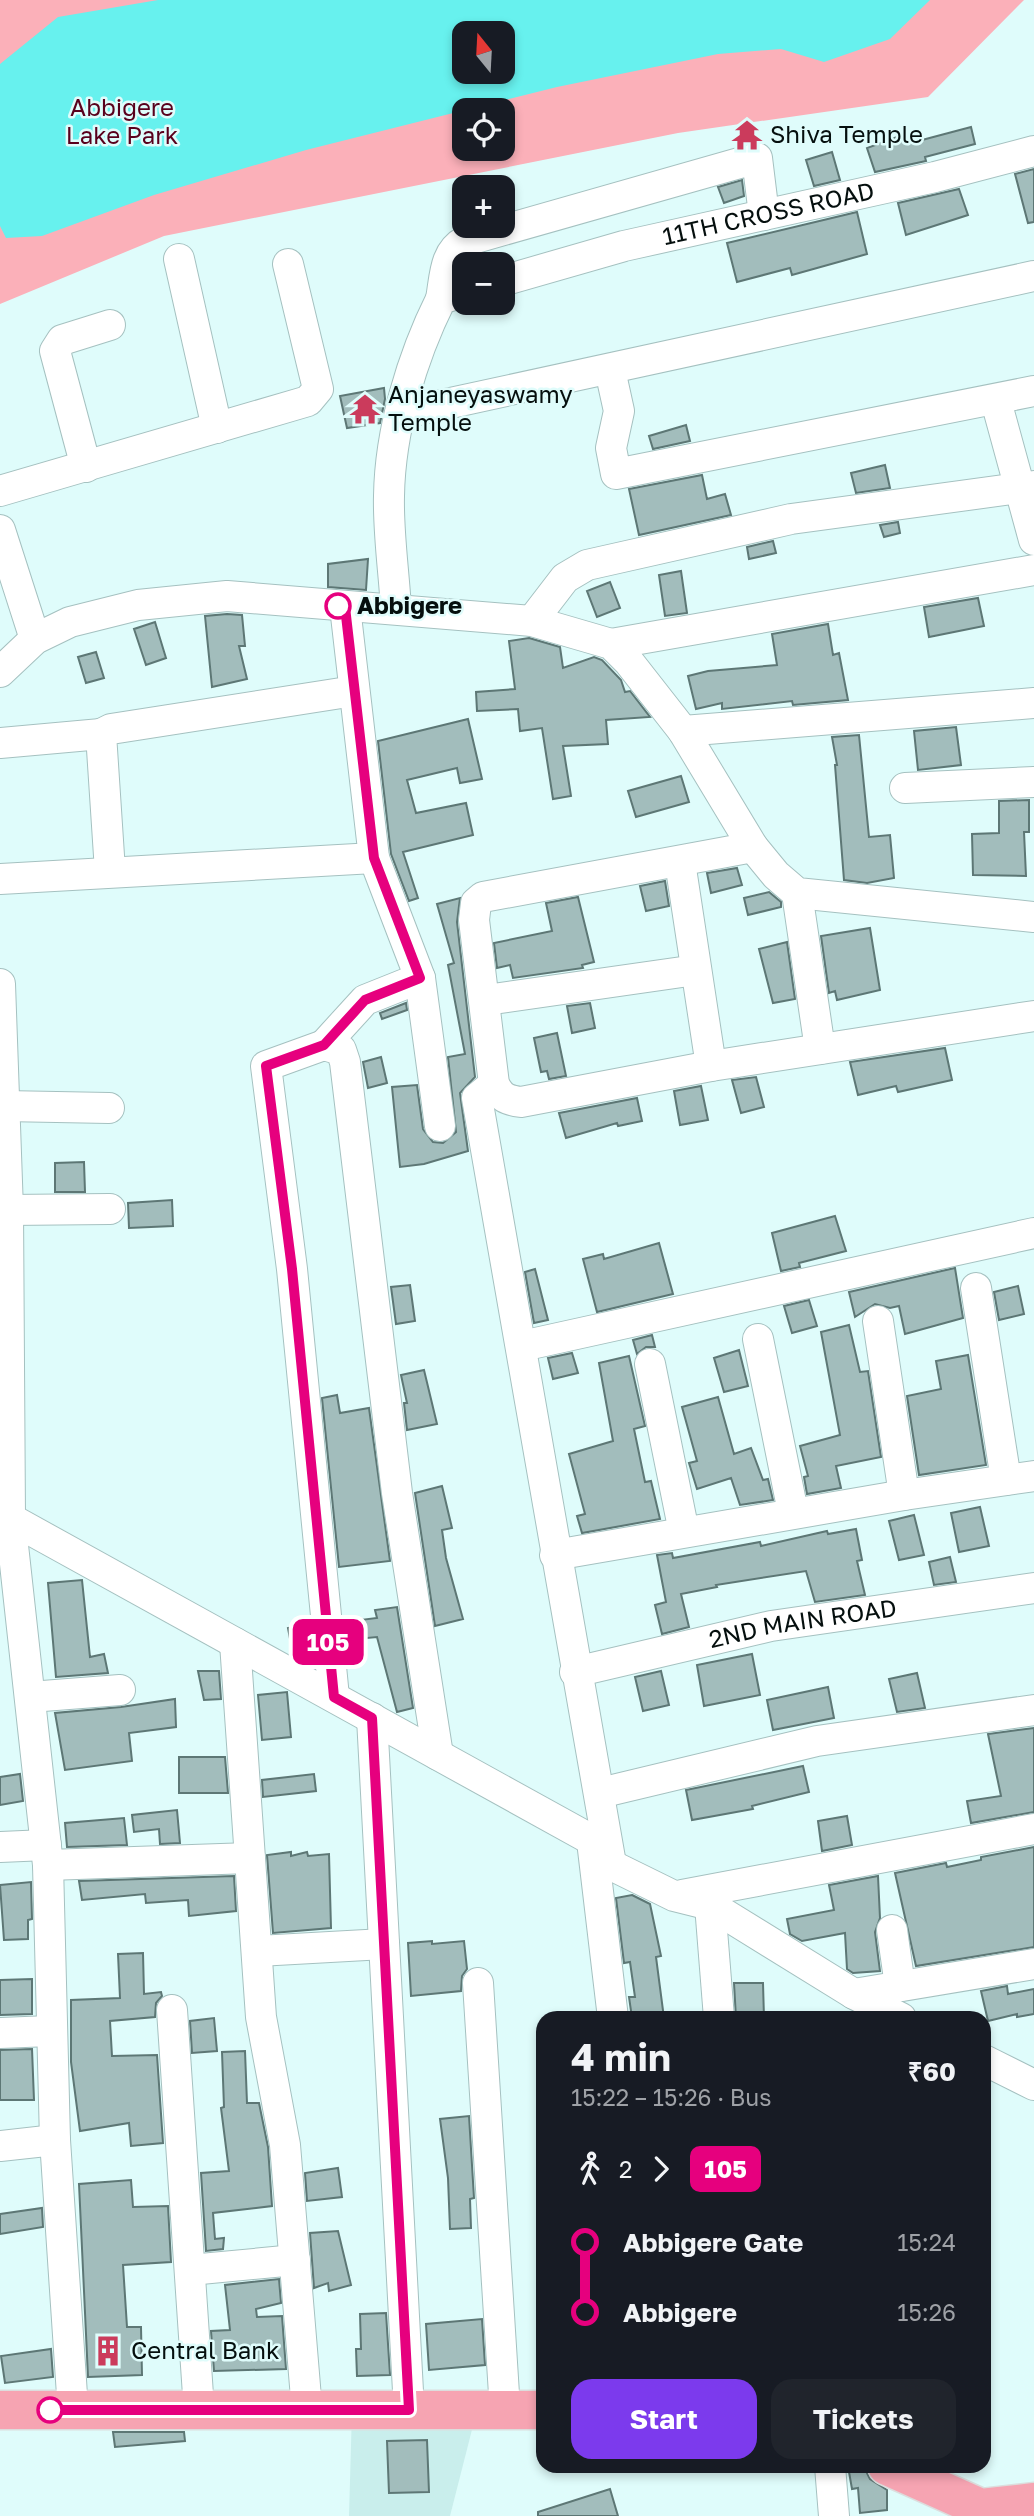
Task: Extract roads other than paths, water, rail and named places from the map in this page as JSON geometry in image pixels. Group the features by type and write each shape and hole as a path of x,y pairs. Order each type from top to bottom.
{"main road":[{"path":"0,2410 536,2410"},
{"path":"898,2473 948,2504 981,2508 1034,2502"}],"street":[{"name":"11TH CROSS ROAD","path":"515,277 624,246 935,177 1034,151"},
{"path":"396,609 389,495 400,414 419,343 452,295 449,256 454,246 757,158 764,215"},
{"path":"179,259 217,428"},
{"path":"0,491 308,401 316,396 318,389 288,264"},
{"path":"400,414 1034,276"},
{"path":"86,467 55,351 62,340 110,325"},
{"path":"610,370 619,411 611,447 616,474 996,401 1034,391"},
{"path":"996,401 1028,488 1034,540"},
{"path":"532,621 565,578 587,565 791,519 1028,488"},
{"path":"0,530 35,639"},
{"path":"0,672 35,639 70,622 138,605 227,596 532,621 611,644 1034,570"},
{"path":"345,607 374,858 420,978 440,1126"},
{"path":"611,644 629,662 683,731 752,847 776,875 797,893 1034,917"},
{"path":"0,743 101,734 111,729 354,691"},
{"path":"683,731 1034,702"},
{"path":"101,734 110,871"},
{"path":"905,788 1034,782"},
{"path":"752,847 483,897 476,904 474,920 486,999 494,1084 506,1100 521,1102 711,1066 1034,1016"},
{"path":"0,879 374,858"},
{"path":"680,862 711,1066"},
{"path":"797,893 820,1049"},
{"path":"486,999 696,970"},
{"path":"324,1045 365,1000 420,978"},
{"path":"0,984 8,1210 5,1516 30,1697 47,1855 55,2140 73,2410"},
{"path":"334,1697 292,1269 266,1066 324,1045 334,1046 341,1051 345,1062 397,1493 438,1755"},
{"path":"494,1084 477,1098 522,1346 575,1672 600,1793 611,1865"},
{"path":"4,1106 109,1108"},
{"path":"8,1210 110,1209"},
{"path":"522,1346 1034,1233"},
{"path":"555,1555 793,1512 1020,1478 976,1288"},
{"path":"878,1321 904,1494"},
{"path":"758,1339 793,1512"},
{"path":"650,1364 684,1532"},
{"path":"5,1516 592,1840 611,1865 674,1896 710,1905 854,1994 887,2011"},
{"name":"2ND MAIN ROAD","path":"575,1672 771,1626 1034,1588"},
{"path":"235,1643 261,2017 285,2145 307,2410"},
{"path":"30,1697 120,1690"},
{"path":"600,1793 817,1741 1034,1710"},
{"path":"372,1718 409,2410"},
{"path":"674,1896 1034,1829"},
{"path":"592,1840 612,2011"},
{"path":"0,1847 47,1855 250,1858"},
{"path":"710,1905 718,2011"},
{"path":"892,1930 901,1986"},
{"path":"258,1951 384,1944"},
{"path":"854,1994 1034,1964"},
{"path":"478,1983 505,2410"},
{"path":"172,2010 199,2410"},
{"path":"0,2033 50,2031"},
{"path":"991,2064 1034,2085"},
{"path":"0,2146 55,2140"},
{"path":"190,2270 295,2260"},
{"path":"831,2473 834,2516"}],"water":[{"name":"Abbigere Lake Park","path":"158,0 930,0 890,39 824,62 781,49 718,54 513,98 452,98 452,113 306,150 154,195 42,236 6,238 0,226 0,64 58,17"}],"place":[{"name":"Shiva Temple","path":"747,135"},
{"name":"Anjaneyaswamy Temple","path":"365,409"},
{"name":"Abbigere","path":"338,606"},
{"name":"Central Bank","path":"108,2351"}]}
